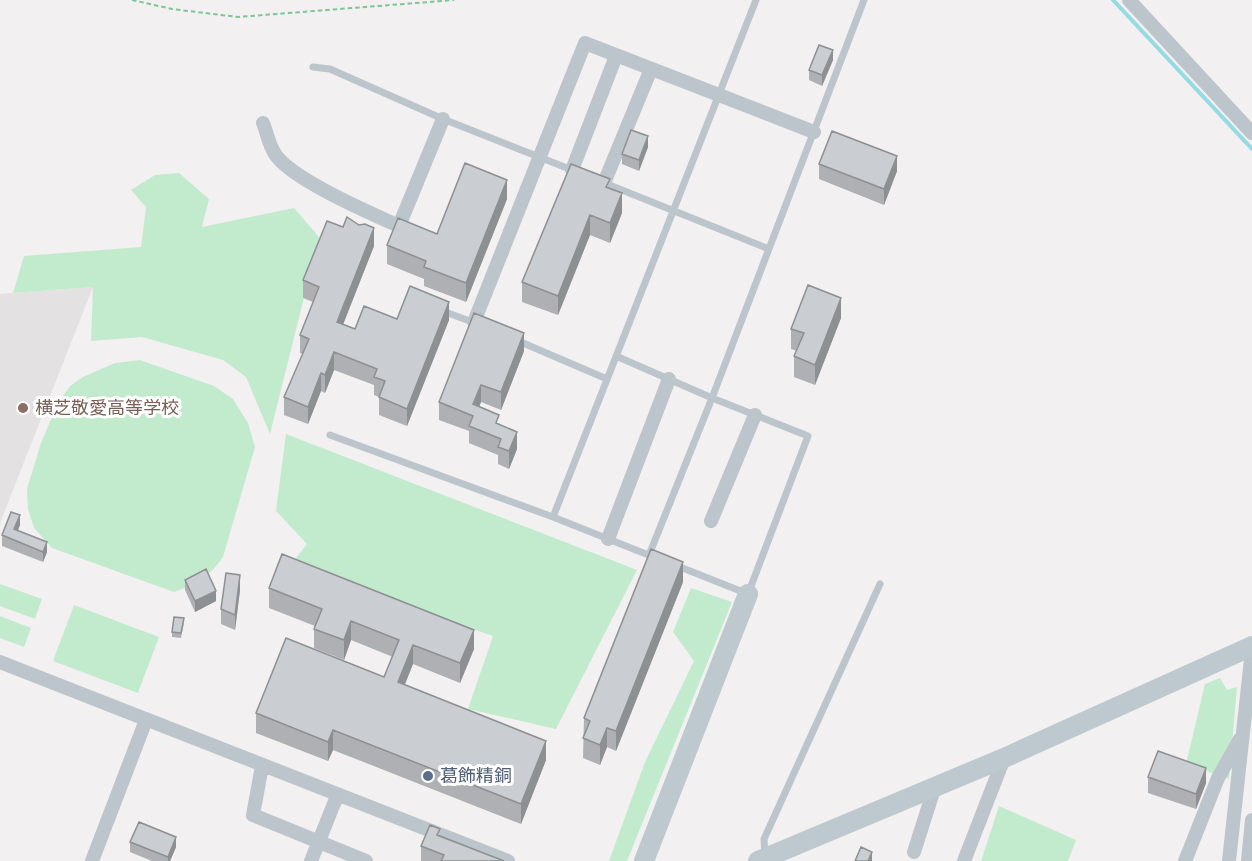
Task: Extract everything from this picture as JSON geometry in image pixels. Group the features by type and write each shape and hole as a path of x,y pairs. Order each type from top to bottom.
{"street":[{"path":"1129,0 1252,133"},
{"path":"479,325 538,157 585,44 814,132"},
{"path":"577,173 616,56"},
{"path":"599,181 651,69"},
{"path":"263,123 275,154 299,176 368,219 399,226 443,119"},
{"path":"608,539 669,379"},
{"path":"711,521 755,415"},
{"path":"644,861 748,594"},
{"path":"761,859 1004,758 1252,646"},
{"path":"1228,861 1252,650"},
{"path":"0,662 337,796 508,861"},
{"path":"92,861 146,720"},
{"path":"1185,861 1218,778 1243,735"},
{"path":"964,861 1004,758"},
{"path":"262,766 254,815 366,861"},
{"path":"914,852 935,786"},
{"path":"311,861 337,796"},
{"path":"1248,861 1252,820"}],"lane":[{"path":"553,517 756,0"},
{"path":"649,555 712,398 864,0"},
{"path":"313,67 330,69 443,119 577,173"},
{"path":"599,181 769,249"},
{"path":"428,305 479,325"},
{"path":"504,335 607,379"},
{"path":"616,356 712,398 808,436 748,594 671,564"},
{"path":"330,435 660,559"},
{"path":"761,859 764,838 880,584"}],"path":[{"path":"132,0 172,9 238,17 454,0"}],"shaded area":[{"name":"横芝敬愛高等学校","path":"93,287 0,523 0,294"}],"green space":[{"path":"179,173 209,199 202,227 294,208 319,237 270,434 246,377 223,360 142,337 91,341 93,287 13,293 24,256 141,247 146,207 131,190 155,175"},
{"path":"140,360 214,386 233,399 248,423 255,447 223,557 213,570 201,579 174,592 52,548 34,528 28,509 27,489 41,443 58,403 70,386 83,377 115,363"},
{"path":"286,434 637,570 556,729 468,709 493,636 289,567 307,544 276,511"},
{"path":"0,584 42,599 35,619 0,606"},
{"path":"691,588 732,602 627,861 609,861 645,762 694,661 673,632"},
{"path":"74,605 159,637 138,693 53,661"},
{"path":"0,616 31,628 24,647 0,638"},
{"path":"1220,678 1227,690 1237,687 1229,779 1186,764 1205,684"},
{"path":"999,806 1076,840 1068,861 981,861"}],"building":[{"path":"819,45 833,50 822,75 809,70"},
{"path":"631,130 648,136 639,160 622,154"},
{"path":"832,131 897,156 884,189 819,164"},
{"path":"465,163 507,180 466,283 424,267 426,261 387,245 398,218 437,234"},
{"path":"571,164 610,179 606,187 622,193 610,223 590,215 558,296 522,282"},
{"path":"347,217 359,225 365,224 374,228 337,322 355,329 364,306 397,319 410,286 449,302 407,409 379,397 385,381 374,377 377,369 334,352 325,375 321,373 308,407 284,397 309,339 300,335 319,287 303,280 327,221 343,227"},
{"path":"808,285 841,298 815,365 794,356 804,333 791,329"},
{"path":"474,313 524,333 501,392 481,385 473,404 499,415 496,423 517,432 509,451 498,447 501,439 469,426 473,416 439,402"},
{"path":"11,512 20,515 14,529 47,542 43,552 2,535"},
{"path":"651,549 683,562 616,731 607,728 600,745 583,738 590,721 584,718"},
{"path":"282,554 474,630 460,663 413,645 398,682 546,741 521,804 333,730 328,742 256,713 286,638 384,677 399,640 351,621 344,640 314,629 322,609 269,588"},
{"path":"206,569 216,591 195,601 185,580"},
{"path":"226,573 240,575 235,615 221,609"},
{"path":"174,617 184,618 181,633 172,632"},
{"path":"1158,751 1206,768 1196,794 1148,777"},
{"path":"139,822 176,837 168,857 130,842"},
{"path":"430,825 440,829 437,835 504,861 441,861 444,855 421,846"},
{"path":"861,847 872,852 868,861 855,861"}],"waterway":[{"path":"1113,0 1252,149"}],"place":[{"name":"横芝敬愛高等学校","path":"23,408"},
{"name":"葛飾精銅","path":"428,776"}]}
